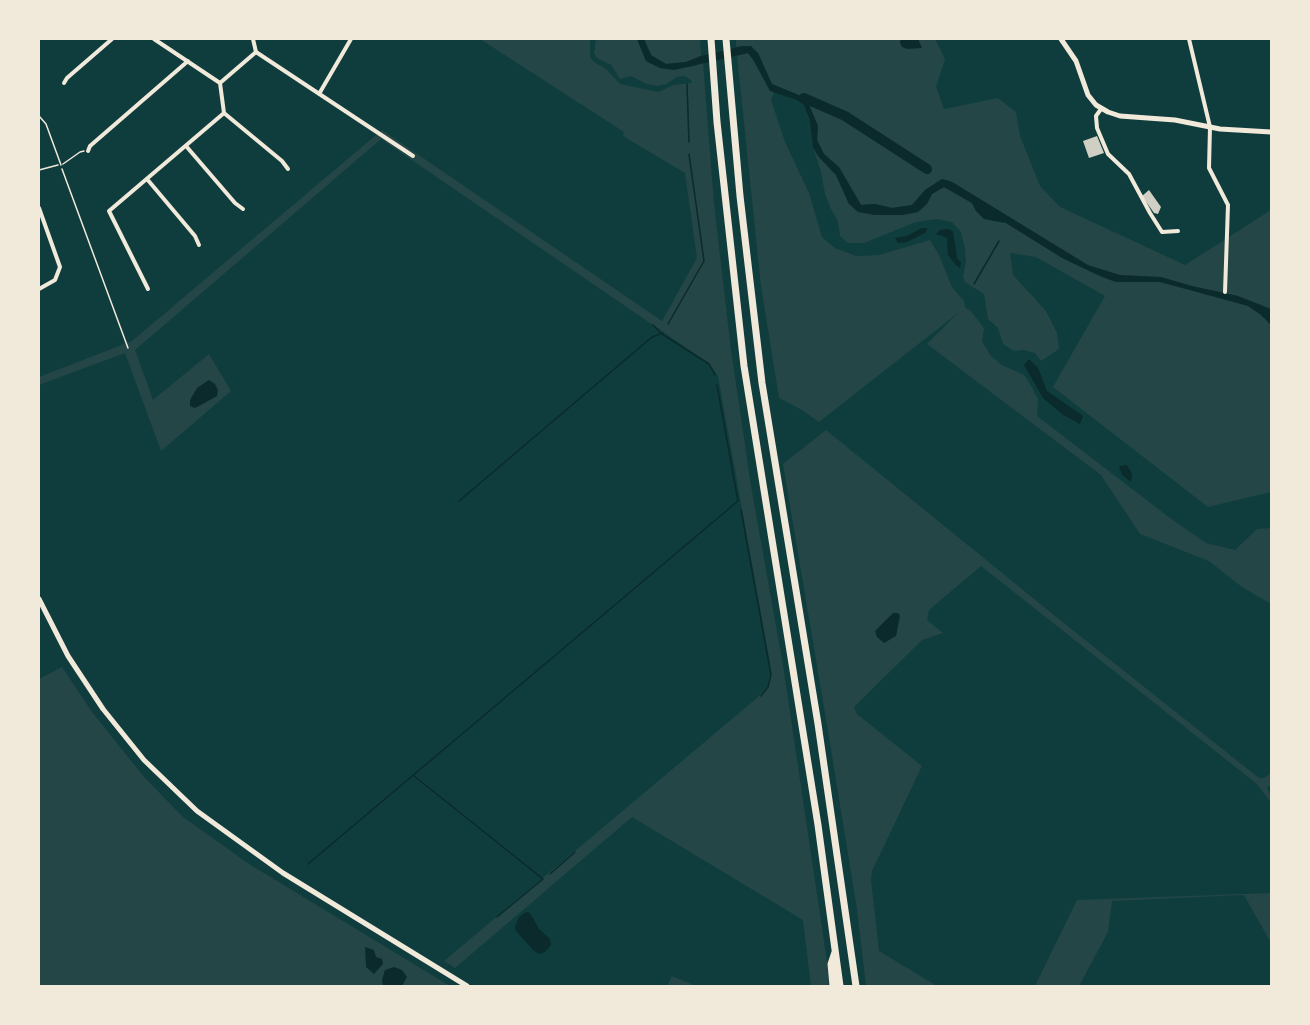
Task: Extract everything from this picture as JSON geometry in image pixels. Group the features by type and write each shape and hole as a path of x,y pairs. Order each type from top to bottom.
{"highway":[{"path":"711,39 717,122 744,366 797,694 840,986"},
{"path":"726,39 744,230 762,382 819,735 856,986"},
{"path":"833,986 831,964 836,949"}],"main road":[{"path":"1061,39 1076,62 1088,95 1101,109 1120,116 1163,118 1210,127 1271,132"},
{"path":"39,599 68,656 103,710 144,760 197,811 283,873 467,986"}],"street":[{"path":"64,83 112,39"},
{"path":"154,39 220,83 224,113 282,161 288,169"},
{"path":"253,39 256,52 413,156"},
{"path":"319,94 351,39"},
{"path":"1189,39 1210,127 1209,168 1228,205 1225,292"},
{"path":"220,83 256,52"},
{"path":"88,151 90,146 188,62"},
{"path":"1101,109 1096,116 1097,128 1108,154 1129,174 1162,232 1178,231"},
{"path":"148,289 109,211 224,113"},
{"path":"186,146 235,203 243,209"},
{"path":"147,179 195,236 199,245"},
{"path":"39,208 59,260 58,274 39,290"}],"lane":[{"path":"39,116 45,124 60,165"}],"path":[{"path":"60,165 128,348"}],"shaded area":[{"path":"480,39 590,39 590,57 620,84 659,92 673,85 692,81 685,76 677,77 658,86 647,84 631,76 620,79 611,65 597,58 594,53 596,39 637,39 646,61 660,68 691,67 703,63 714,204 731,350 751,486 783,665 829,986 811,986 803,920 632,817 455,968 444,961 757,698 769,685 771,669 718,376 710,364 381,139 135,350 153,400 209,354 231,391 161,451 125,353 39,385 39,377 132,341 382,130 662,321 697,258 685,173 623,136 624,132"},
{"path":"637,39 644,39 651,55 666,64 686,62 701,56 751,46 758,53 772,84 806,98 818,126 817,140 824,154 839,167 861,205 875,204 892,208 912,205 925,190 942,179 952,182 1088,265 1120,275 1161,277 1238,296 1271,309 1271,325 1248,306 1160,282 1116,282 1102,277 1062,258 1006,223 984,219 972,203 944,187 932,194 927,204 918,212 902,215 875,215 858,212 849,204 836,175 818,156 813,147 810,120 804,105 797,100 770,91 748,53 674,70 660,68 646,61"},
{"path":"644,39 700,39 701,56 686,62 666,64 651,55"},
{"path":"736,39 935,39 945,59 936,87 944,109 998,98 1016,112 1020,136 1040,186 1060,207 1185,265 1271,210 1271,492 1208,507 1053,387 1105,296 1036,257 1010,253 1013,275 1046,311 1057,333 1059,349 1041,361 1035,353 1024,350 1014,351 1003,344 998,328 988,319 984,294 965,282 963,276 966,262 965,249 961,232 952,222 937,219 916,222 864,243 848,243 840,236 838,221 825,194 813,147 818,156 836,175 849,204 875,215 902,215 918,212 932,194 944,187 972,203 976,211 993,221 1006,223 1034,239 1037,234 952,182 942,179 925,190 912,205 892,208 875,204 861,205 839,168 824,154 817,140 818,126 806,98 771,84 758,53 743,46 736,47"},
{"path":"901,39 918,39 922,48 902,47"},
{"path":"748,53 770,90 774,92 771,100 785,142 809,193 822,237 835,248 856,256 879,255 930,240 952,287 964,301 965,308 970,310 984,328 982,341 991,356 1002,365 1024,375 1029,382 1038,399 1037,416 1206,543 1235,550 1257,529 1271,528 1271,604 1242,587 1209,561 1140,534 1101,475 927,344 958,313 819,422 779,398 761,286 737,55"},
{"path":"922,228 928,228 925,233 907,242 898,243 895,238 907,236"},
{"path":"940,230 953,231 957,258 961,263 960,268 948,255 947,238 936,234"},
{"path":"1029,359 1038,368 1047,391 1083,416 1080,424 1062,414 1043,398 1024,365"},
{"path":"209,380 218,390 217,396 195,408 190,406 190,400 197,388"},
{"path":"826,430 1259,778 1264,778 1271,773 1271,785 1267,788 1271,795 1271,803 1257,784 981,566 929,610 927,620 943,633 922,640 854,707 857,714 922,766 872,871 871,880 879,951 937,986 866,986 857,909 783,464"},
{"path":"1127,465 1132,474 1131,482 1122,475 1119,466"},
{"path":"893,613 898,613 900,616 896,636 884,643 877,637 875,631"},
{"path":"62,667 92,712 144,777 183,817 249,864 450,986 39,986 39,679"},
{"path":"1271,893 1271,943 1244,895 1112,901 1108,932 1079,986 1035,986 1077,900"},
{"path":"526,912 530,913 539,929 550,939 551,945 545,952 539,954 533,950 516,931 515,927 519,917"},
{"path":"365,947 374,950 376,957 382,959 383,964 374,974 366,967"},
{"path":"394,967 402,970 407,977 402,986 383,986 385,970"},
{"path":"672,976 696,986 667,986"}],"building":[{"path":"1097,136 1104,153 1089,158 1083,141"},
{"path":"1149,190 1161,207 1158,214 1154,213 1142,196"}],"waterway":[{"path":"687,84 689,142"},
{"path":"804,98 845,116 927,169"},
{"path":"668,324 704,261 689,154"},
{"path":"974,284 999,241"},
{"path":"653,325 662,334 709,364 715,375"},
{"path":"459,501 652,337 663,333"},
{"path":"308,864 738,501 717,385"},
{"path":"741,510 771,675 768,687 761,696"},
{"path":"414,776 543,879 497,917"},
{"path":"550,874 575,852"}]}
